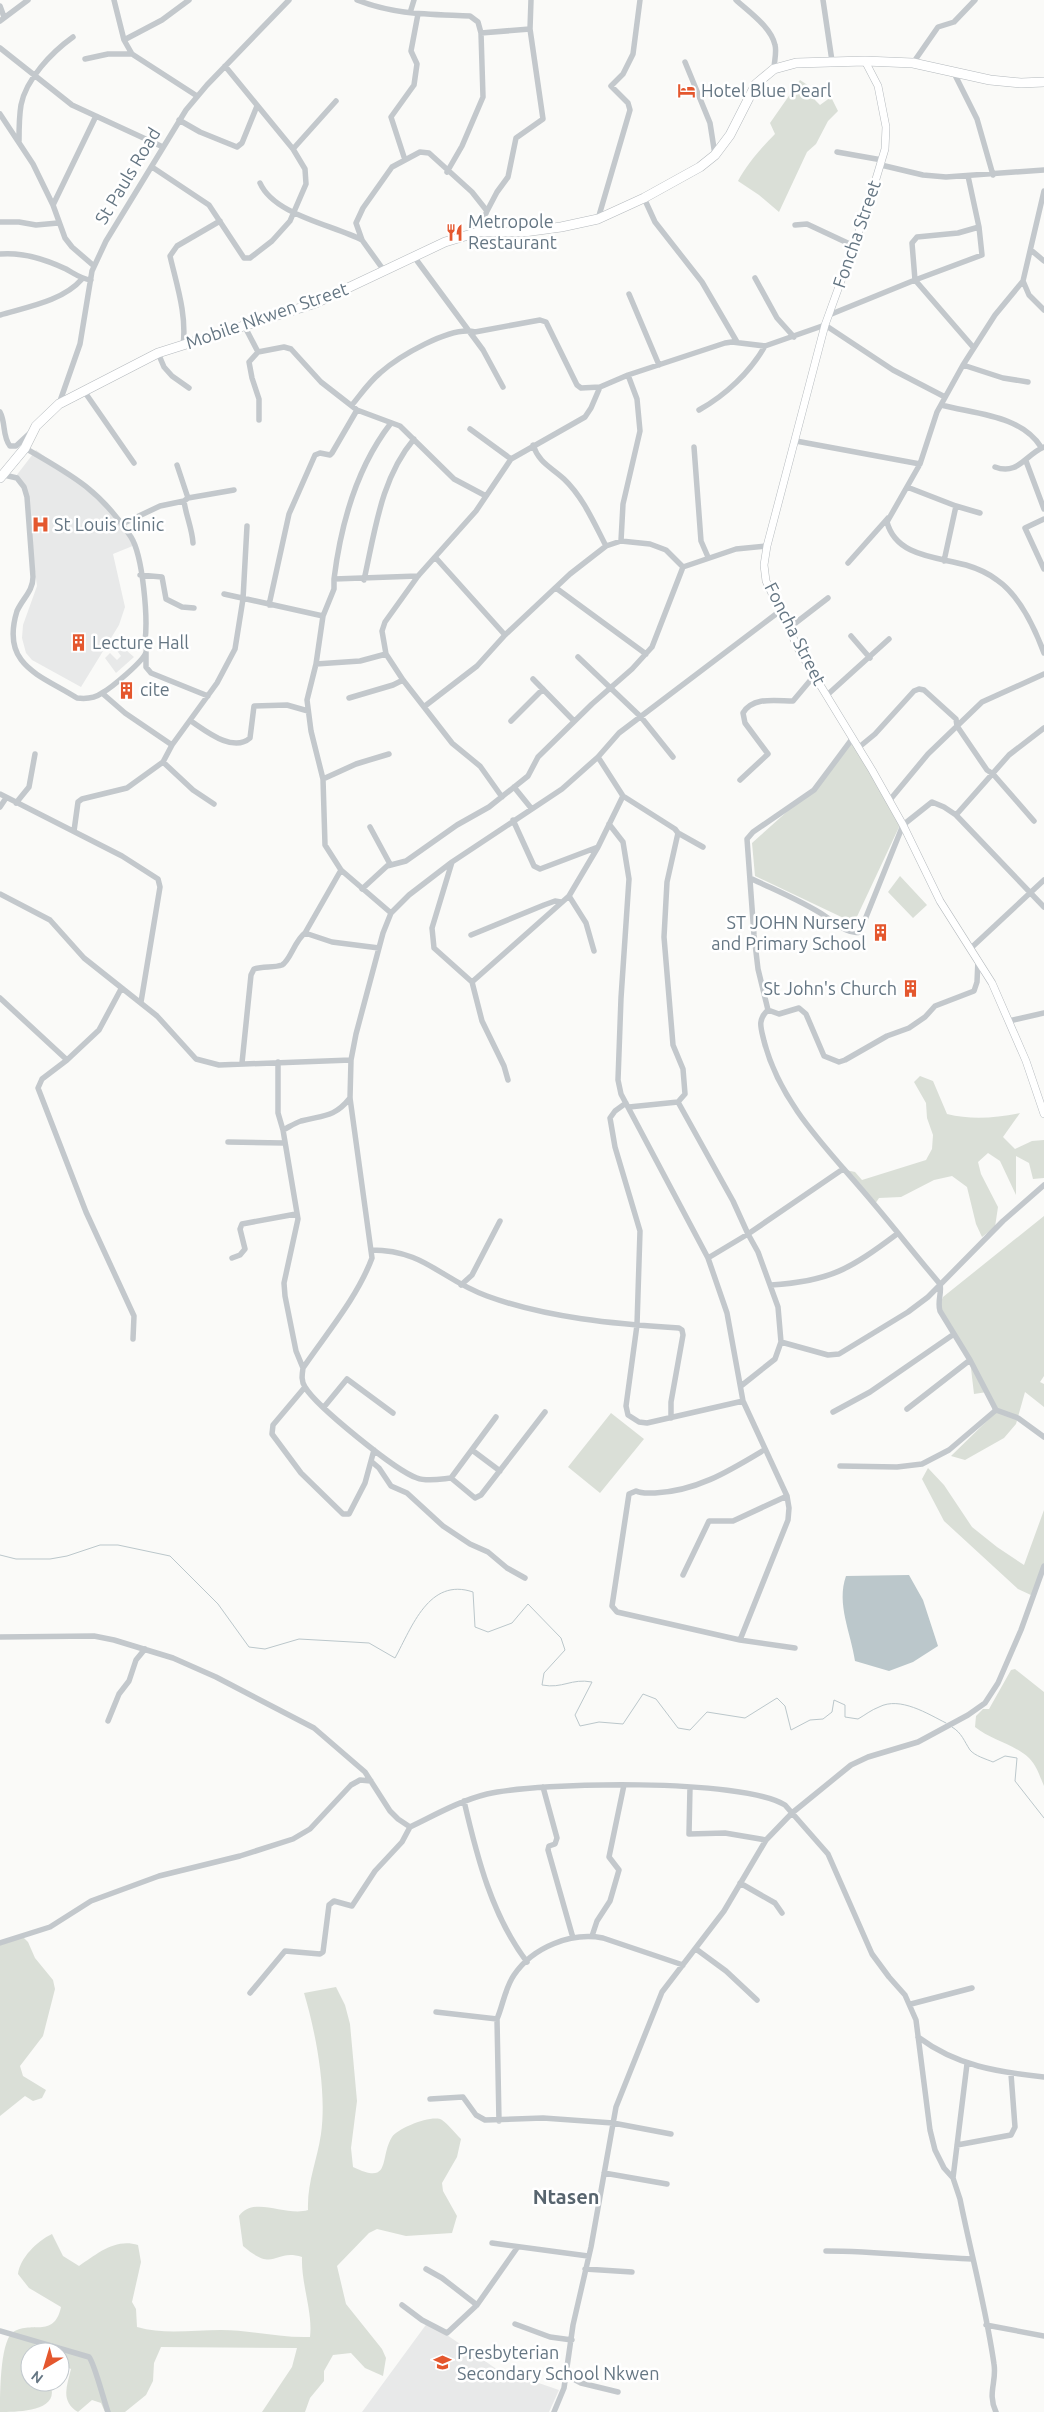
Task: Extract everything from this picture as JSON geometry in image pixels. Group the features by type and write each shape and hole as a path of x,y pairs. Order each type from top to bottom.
{"highway":[{"name":"Mobile Nkwen Street","path":"2,477 25,448 36,426 59,404 158,353 316,303 445,242 478,232 524,232 598,219 644,198 700,168 715,155 730,135 756,84 774,69 796,63 832,60 913,63 990,80 1021,84 1044,82"}],"main road":[{"name":"Foncha Street","path":"865,61 878,86 884,111 886,138 881,162 854,246 825,325 767,546 764,572 800,652 889,801 940,901 978,958 1009,1021 1044,1114"}],"street":[{"path":"0,6 2,19 28,0"},
{"path":"114,0 124,40 132,54 197,96"},
{"path":"124,40 162,20 189,0"},
{"name":"St Pauls Road","path":"59,404 80,344 94,266 106,241 179,120 197,96 289,0"},
{"path":"357,0 377,8 410,13 470,16 478,22 481,33 483,97 462,146 448,172"},
{"path":"410,13 414,0"},
{"path":"478,232 497,192 508,177 516,138 543,119 530,29 531,0"},
{"path":"598,219 630,110 628,103 611,86 622,74 633,54 640,0"},
{"path":"736,0 765,28 775,45 774,69"},
{"path":"823,0 832,60"},
{"path":"913,63 938,27 954,22 975,0"},
{"path":"405,160 391,117 414,85 417,64 411,51 418,14"},
{"path":"481,33 530,29"},
{"path":"19,141 21,104 34,77 52,56 73,37"},
{"path":"0,48 34,77 72,105 163,147"},
{"path":"85,59 108,54 132,54"},
{"path":"685,62 710,123 715,155"},
{"path":"152,167 209,205 244,258 250,258 282,232 295,212 306,184 305,170 293,149 225,66"},
{"path":"953,71 977,119 993,175"},
{"path":"293,149 336,101"},
{"path":"179,120 200,132 237,147 242,144 257,106"},
{"path":"0,114 19,141 53,205 58,223 72,247 94,266"},
{"path":"53,205 96,116"},
{"path":"385,272 362,240 356,223 363,208 388,170 424,152 429,153 472,192 487,211"},
{"path":"838,152 934,176 993,175 1044,170"},
{"path":"829,316 915,280 982,255 979,227 968,176"},
{"path":"260,183 264,193 295,212 362,240"},
{"path":"848,563 888,518 920,464 941,405 962,365 995,315 1023,281 1044,191"},
{"path":"644,198 655,222 702,282 737,342"},
{"path":"183,346 186,327 170,256 177,246 220,221"},
{"path":"0,222 19,222 36,225 58,223"},
{"path":"795,225 807,224 854,246"},
{"path":"973,347 915,280 914,239 979,227"},
{"path":"1031,250 1044,261"},
{"path":"0,254 40,259 67,270 82,279 91,280"},
{"path":"414,258 483,350 503,387"},
{"path":"755,278 777,318 794,337"},
{"path":"0,315 58,296 71,290 82,279"},
{"path":"1023,281 1029,296 1044,310"},
{"path":"629,294 659,365"},
{"path":"352,405 370,382 392,363 446,335 467,330 475,332 540,320 546,322 577,385 581,388 600,387 628,375 726,343 737,342 765,346 825,325 893,370 945,397"},
{"path":"245,327 258,352"},
{"path":"699,410 741,378 757,361 765,346"},
{"path":"259,420 259,399 252,378 250,362 258,352 284,347 291,349 321,382 357,410 376,419 400,426 454,479 486,496"},
{"path":"158,353 164,367 172,376 189,388"},
{"path":"962,365 1003,378 1028,382"},
{"path":"621,541 623,504 640,431 637,399 628,375"},
{"path":"502,797 480,766 452,743 403,680 386,654 382,631 385,622 418,576 468,521 511,459 585,417 600,387"},
{"path":"84,391 134,463"},
{"path":"941,405 1013,423 1028,431 1043,447 1012,469 995,467"},
{"path":"269,604 289,514 302,482 315,455 332,453 357,410"},
{"path":"0,412 4,420 6,441 10,446 16,446 36,426"},
{"path":"391,423 375,444 361,470 339,544 334,590 323,616 316,664 310,680 308,711 323,779 325,845 341,870 391,914"},
{"path":"470,428 511,459"},
{"path":"364,580 388,483 400,456 414,439"},
{"path":"796,441 920,464"},
{"path":"533,445 539,459 564,479 587,508 606,546"},
{"path":"25,448 92,489 122,524 137,548 148,619 146,667 151,672 208,696"},
{"path":"694,448 701,541 704,552 708,557"},
{"path":"1026,460 1044,509"},
{"path":"177,464 186,500 187,519 192,526 193,543"},
{"path":"2,477 17,478 24,487 27,497 33,587 22,601 13,627 15,655 22,665 77,698 86,699 102,693 130,670 146,652"},
{"path":"907,487 980,513"},
{"path":"122,524 160,506 234,490"},
{"path":"944,561 956,506"},
{"path":"888,518 886,522 892,535 906,548 944,561 968,565 998,580 1020,607 1044,653"},
{"path":"1044,519 1025,528 1044,569"},
{"path":"74,831 78,802 82,798 127,788 163,762 172,745 208,696 235,650 243,599 247,526"},
{"path":"425,706 477,666 505,635 580,565 606,546 621,541 650,544 666,550 683,567"},
{"path":"362,889 390,864 406,861 452,828 489,807 528,776 538,757 646,654 656,638 683,567 736,549 767,546"},
{"path":"436,556 505,635"},
{"path":"140,574 162,577 166,599 182,607 194,608"},
{"path":"334,579 364,580 418,576"},
{"path":"556,588 646,654"},
{"path":"224,594 323,616"},
{"path":"788,628 828,598"},
{"path":"303,1368 367,1271 372,1258 350,1098 351,1060 379,948 391,914 409,894 452,862 562,789 598,757 620,733 780,611"},
{"path":"851,636 870,658"},
{"path":"826,696 889,639"},
{"path":"316,664 360,661 386,654"},
{"path":"578,657 641,717 673,757"},
{"path":"889,801 920,762 982,702 1044,674"},
{"path":"740,780 768,754 745,723 743,713 745,709 766,700 793,702 814,676"},
{"path":"534,679 574,721"},
{"path":"349,698 393,685 403,680"},
{"path":"512,721 542,689"},
{"path":"858,748 874,734 914,691 919,689 931,694 956,719 957,726 983,765 1034,821"},
{"path":"102,693 125,713 172,745"},
{"path":"191,721 218,738 239,743 246,742 250,738 252,709 256,705 294,706 308,711"},
{"path":"956,815 1014,750 1044,728"},
{"path":"768,1010 758,969 754,935 748,839 753,832 814,790 852,738"},
{"path":"16,803 29,787 35,754"},
{"path":"323,779 356,764 389,754"},
{"path":"598,757 623,796 675,829 678,833 703,846"},
{"path":"163,762 193,790 214,804"},
{"path":"514,787 531,808"},
{"path":"0,807 3,796 122,856 158,879 160,887 141,1002"},
{"path":"472,982 569,896 598,847 623,796"},
{"path":"752,879 802,902 841,927 856,933 860,932 903,826 932,802 944,806 956,815 1044,907"},
{"path":"513,820 534,866 540,869 598,847"},
{"path":"610,824 622,842 629,879 618,1080 621,1094 708,1258 728,1312 742,1401 764,1450 779,1474 789,1508 788,1520 740,1640"},
{"path":"370,827 390,864"},
{"path":"678,833 667,882 664,937 673,1045 683,1069 686,1090 678,1102 628,1105 612,1114 610,1126 640,1231 637,1325 626,1406 628,1415 639,1422 647,1423 742,1401"},
{"path":"452,862 432,928 434,948 472,982 482,1021 504,1066 508,1080"},
{"path":"242,1063 251,975 254,969 261,966 281,965 287,961 341,870"},
{"path":"971,948 1044,880"},
{"path":"0,894 50,920 84,958 121,989 141,1002 168,1026 198,1059 219,1065 351,1060"},
{"path":"569,896 586,923 594,951"},
{"path":"471,935 544,905 555,901 561,902"},
{"path":"305,933 332,942 379,948"},
{"path":"768,1010 778,1014 799,1008 806,1014 824,1056 839,1062 887,1036 909,1028 925,1017 935,1006 974,991 977,982 978,958"},
{"path":"121,989 99,1030 67,1060 42,1078 38,1088 86,1212 134,1316 132,1339"},
{"path":"0,998 67,1060"},
{"path":"768,1010 762,1016 760,1023 768,1054 780,1085 802,1118 843,1169 875,1204 897,1234 940,1284 942,1291 938,1303 940,1311 970,1360 996,1410 1018,1418 1044,1437"},
{"path":"1009,1021 1044,1013"},
{"path":"278,1062 278,1113 294,1188 297,1225 284,1288 296,1351 303,1368 302,1379 305,1387 324,1407 389,1463 418,1479 451,1478 475,1498 478,1498 500,1471 545,1412"},
{"path":"283,1130 299,1122 329,1116 342,1108 350,1098"},
{"path":"678,1102 733,1201 771,1285 778,1307 781,1342 774,1359 741,1386"},
{"path":"228,1142 284,1143"},
{"path":"708,1258 748,1234 843,1169"},
{"path":"781,1342 828,1355 839,1354 908,1312 928,1297 1003,1221 1044,1185"},
{"path":"232,1258 240,1255 245,1249 240,1229 242,1224 296,1214"},
{"path":"461,1285 472,1276 500,1221"},
{"path":"771,1285 799,1283 843,1271 897,1234"},
{"path":"371,1250 389,1250 418,1258 461,1285 496,1299 548,1311 637,1325 679,1328 682,1330 671,1402 671,1418"},
{"path":"833,1412 870,1392 954,1334"},
{"path":"907,1409 970,1360"},
{"path":"324,1407 347,1379 393,1413"},
{"path":"305,1387 271,1430 274,1439 301,1473 347,1515 361,1492 372,1462 374,1450"},
{"path":"840,1466 897,1467 922,1464 949,1450 996,1410"},
{"path":"451,1478 496,1417"},
{"path":"472,1450 500,1471"},
{"path":"764,1450 703,1484 665,1492 641,1493 636,1491 630,1494 612,1606 617,1612 740,1640 794,1648"},
{"path":"372,1462 380,1468 391,1486 407,1493 443,1526 470,1544 488,1552 507,1568 525,1578"},
{"path":"684,1575 709,1521 733,1521 787,1496"},
{"path":"554,2412 561,2398 566,2375 619,2095 659,1999 667,1985 724,1911 766,1840 792,1813 859,1760 918,1742 959,1720 985,1703 998,1683 1021,1630 1044,1566"},
{"path":"0,1637 94,1636 145,1649 216,1677 307,1723 356,1763 371,1781 390,1811 410,1827"},
{"path":"108,1721 118,1694 129,1680 136,1660 145,1649"},
{"path":"0,1943 50,1927 90,1901 159,1876 240,1856 293,1839 310,1829 351,1785 360,1780 371,1781"},
{"path":"250,1993 285,1951 320,1954 323,1952 329,1904 334,1901 352,1906 375,1871 402,1842 410,1827 464,1801 489,1794 543,1787 624,1785 690,1787 766,1797 778,1801 792,1813 828,1854 872,1954 911,2004 916,2020 930,2130 935,2150 944,2168 953,2178 960,2199 994,2364 991,2393 992,2403 996,2412"},
{"path":"592,1936 597,1921 610,1900 619,1870 609,1857 624,1785"},
{"path":"543,1787 557,1838 556,1844 549,1846 548,1850 573,1938"},
{"path":"690,1787 688,1834 725,1833 766,1840"},
{"path":"464,1801 487,1888 515,1947 527,1962"},
{"path":"740,1883 775,1903 782,1913"},
{"path":"499,2121 497,2019 514,1976 527,1962 556,1942 592,1936 639,1949 683,1966"},
{"path":"696,1949 726,1971 757,2000"},
{"path":"911,2004 972,1988"},
{"path":"436,2012 497,2019"},
{"path":"918,2037 944,2055 967,2064 1011,2074 1044,2077"},
{"path":"953,2178 967,2064"},
{"path":"957,2145 1011,2135 1014,2132 1011,2074"},
{"path":"430,2098 463,2097 480,2118 499,2121 543,2118 613,2123 672,2134"},
{"path":"604,2173 666,2184"},
{"path":"492,2243 517,2248 588,2256"},
{"path":"402,2305 422,2320 447,2333 478,2305 517,2248"},
{"path":"826,2251 871,2251 930,2258 972,2259"},
{"path":"426,2269 442,2278 478,2305"},
{"path":"585,2269 632,2272"},
{"path":"515,2324 550,2337 572,2340"},
{"path":"986,2325 1044,2336"},
{"path":"0,2331 89,2357 93,2361 99,2389 108,2412"},
{"path":"566,2375 581,2383 618,2392"}],"shaded area":[{"path":"800,80 812,88 815,100 820,105 831,97 838,111 828,121 816,144 807,152 779,212 738,181 755,156 775,134 770,123"},
{"path":"36,450 103,500 135,545 113,554 125,607 119,625 81,687 32,660 26,653 22,638 23,625 37,586 30,534 29,502 16,476"},
{"path":"119,644 134,657 116,673 105,658 110,653 117,660 121,656 115,648"},
{"path":"852,741 900,825 854,923 755,876 752,843 820,782"},
{"path":"900,876 927,905 913,918 888,892"},
{"path":"920,1076 933,1081 947,1114 984,1118 1020,1113 1003,1137 1015,1149 1032,1141 1044,1140 1044,1178 1033,1179 1029,1163 1016,1156 1016,1195 1000,1161 988,1153 978,1162 981,1174 998,1207 995,1227 982,1237 976,1224 967,1187 952,1176 934,1180 901,1197 879,1198 875,1204 846,1170 855,1172 862,1180 926,1160 932,1149 933,1135 927,1118 926,1103 914,1082"},
{"path":"1044,1216 1044,1376 1040,1382 1044,1384 1044,1407 1025,1392 1016,1424 1004,1438 965,1460 951,1456 994,1414 987,1392 974,1394 970,1360 942,1311 940,1305 943,1297"},
{"path":"611,1413 644,1439 600,1493 568,1467"},
{"path":"928,1468 944,1485 972,1527 1024,1565 1044,1510 1044,1568 1033,1596 1018,1589 944,1521 922,1479"},
{"path":"909,1575 923,1600 938,1646 913,1662 889,1671 855,1661 843,1608 843,1587 846,1576"},
{"path":"1015,1669 1044,1692 1044,1786 1029,1758 975,1727 976,1716 983,1709 989,1709 1011,1670"},
{"path":"22,1936 28,1942 35,1958 53,1980 55,1989 43,2036 20,2066 23,2076 46,2090 42,2098 33,2101 25,2096 0,2116 0,1943"},
{"path":"336,1987 345,2005 350,2024 357,2101 351,2148 353,2167 365,2172 374,2173 379,2171 392,2137 401,2130 424,2120 442,2120 461,2139 457,2157 442,2183 443,2191 457,2216 452,2233 406,2236 377,2229 369,2233 337,2266 346,2304 382,2349 386,2358 383,2376 365,2368 351,2353 333,2355 324,2371 324,2381 310,2398 305,2412 262,2412 292,2367 297,2348 161,2347 154,2363 153,2381 146,2395 125,2412 105,2412 101,2403 92,2400 78,2412 72,2408 66,2393 70,2392 70,2342 20,2342 20,2392 52,2392 50,2399 45,2405 36,2408 17,2412 0,2412 3,2358 8,2339 12,2333 19,2329 47,2326 53,2323 58,2317 61,2307 29,2288 18,2274 22,2262 30,2251 52,2234 63,2256 79,2266 114,2245 130,2243 138,2245 141,2262 132,2302 136,2309 137,2327 158,2331 232,2330 310,2337 310,2318 303,2277 302,2257 285,2255 268,2259 254,2254 243,2246 239,2216 245,2210 253,2207 290,2211 308,2210 311,2181 321,2134 323,2100 313,2026 304,1993"},
{"name":"Presbyterian Secondary School Nkwen","path":"428,2322 495,2368 559,2390 549,2412 362,2412"}],"waterway":[{"path":"0,1555 16,1559 50,1559 67,1556 100,1545 118,1545 170,1556 218,1604 249,1647 265,1649 299,1639 369,1643 395,1658 408,1632 424,1608 433,1598 445,1592 458,1589 473,1592 475,1627 488,1632 512,1623 528,1604 561,1638 565,1650 544,1673 542,1685 556,1686 578,1681 592,1682 575,1715 580,1726 599,1722 623,1724 643,1694 656,1699 678,1728 690,1730 707,1712 745,1718 777,1698 785,1706 791,1730 810,1720 823,1719 832,1712 834,1700 845,1705 845,1717 858,1719 879,1707 887,1704 896,1704 922,1711 946,1723"},
{"path":"952,1727 961,1735 970,1750 978,1756 993,1762 1005,1756 1017,1758 1015,1781 1044,1818"}],"place":[{"name":"Hotel Blue Pearl","path":"687,91"},
{"name":"Metropole Restaurant","path":"454,232"},
{"name":"St Louis Clinic","path":"40,525"},
{"name":"Lecture Hall","path":"78,643"},
{"name":"cite","path":"126,690"},
{"name":"ST JOHN Nursery and Primary School","path":"880,933"},
{"name":"St John's Church","path":"911,989"},
{"name":"Presbyterian Secondary School Nkwen","path":"443,2363"}],"district":[{"name":"Ntasen","path":"566,2197"}]}
